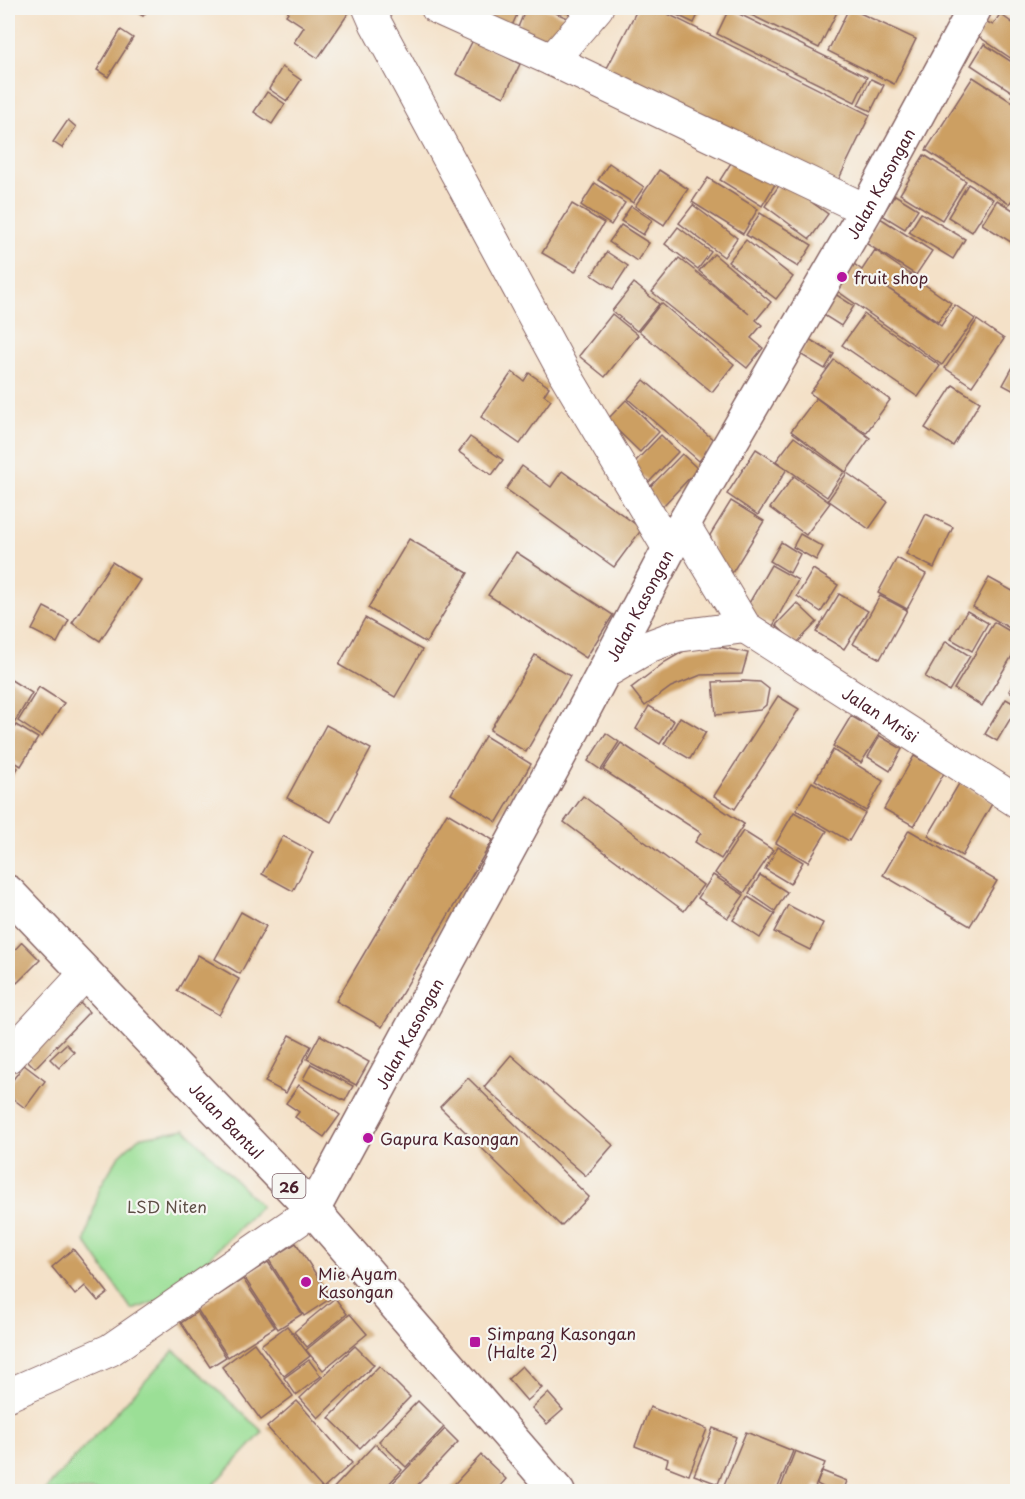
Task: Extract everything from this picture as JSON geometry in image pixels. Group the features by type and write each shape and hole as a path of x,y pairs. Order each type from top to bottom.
{"main road":[{"name":"Jalan Kasongan","path":"313,1210 676,537 866,210 975,8"},
{"name":"Jalan Bantul","path":"8,892 313,1210 558,1491"}],"street":[{"path":"369,8 566,374 676,537 745,627 677,636 650,646 604,673"},
{"path":"437,8 552,60 866,210"},
{"path":"552,60 597,8"},
{"name":"Jalan Mrisi","path":"745,627 1017,802"},
{"path":"8,1056 85,974"},
{"path":"8,1395 110,1350 313,1210"}],"green space":[{"name":"LSD Niten","path":"185,1129 261,1206 171,1296 132,1310 85,1241 100,1187 118,1157 138,1138"},
{"path":"174,1350 263,1432 208,1491 44,1491"}],"building":[{"path":"130,8 149,8 143,16"},
{"path":"291,8 352,8 318,58 294,42 304,27 286,15"},
{"path":"456,8 520,8 510,30"},
{"path":"526,8 543,8 568,18 556,48 516,32"},
{"path":"555,8 585,8 580,18"},
{"path":"638,8 656,8 870,115 834,189 604,74"},
{"path":"662,8 701,8 694,23"},
{"path":"744,8 839,8 819,48 743,11"},
{"path":"849,8 916,39 894,84 828,51"},
{"path":"1001,8 1018,8 1018,19"},
{"path":"729,9 867,77 855,102 717,34"},
{"path":"1000,14 1018,27 1018,63 978,36 987,22 993,25"},
{"path":"121,30 133,38 108,77 97,70"},
{"path":"473,40 520,64 504,97 456,74"},
{"path":"984,44 1018,66 1018,100 1011,96 1014,93 971,65"},
{"path":"282,67 301,80 287,101 269,89"},
{"path":"973,77 1018,106 1018,192 1009,204 926,150"},
{"path":"871,79 884,85 871,111 858,105"},
{"path":"267,92 285,104 272,124 254,112"},
{"path":"68,120 76,127 62,148 53,142"},
{"path":"736,155 777,181 762,206 720,180"},
{"path":"924,155 966,181 942,220 900,194"},
{"path":"609,163 644,187 633,203 598,180"},
{"path":"659,170 688,189 664,225 635,206"},
{"path":"708,178 758,209 743,234 692,202"},
{"path":"782,181 828,214 810,239 765,206"},
{"path":"595,183 625,203 611,225 581,205"},
{"path":"968,184 993,199 972,232 948,217"},
{"path":"895,195 918,209 905,229 882,215"},
{"path":"997,200 1018,213 1018,238 1014,244 982,224"},
{"path":"572,204 604,223 575,272 542,253"},
{"path":"693,205 737,238 724,257 679,223"},
{"path":"631,206 652,220 643,235 621,221"},
{"path":"760,213 812,245 798,267 746,235"},
{"path":"921,213 965,239 953,259 909,232"},
{"path":"880,218 932,251 916,275 864,242"},
{"path":"621,225 649,243 637,261 609,242"},
{"path":"678,227 711,252 698,269 665,244"},
{"path":"746,240 793,277 776,299 728,262"},
{"path":"875,250 951,303 938,322 876,280 941,326 955,305 975,319 942,365 836,290 854,264 862,270"},
{"path":"607,252 628,266 613,289 592,275"},
{"path":"714,254 771,302 756,320 762,325 751,338 763,348 747,368 652,292 679,258 749,314 699,271"},
{"path":"634,283 659,304 637,331 612,311"},
{"path":"835,294 854,306 841,326 822,314"},
{"path":"661,303 734,364 712,392 639,331"},
{"path":"612,314 638,335 605,377 579,356"},
{"path":"864,314 940,366 918,397 842,345"},
{"path":"977,320 1004,339 972,386 945,368"},
{"path":"809,339 834,354 825,369 800,354"},
{"path":"1018,358 1018,393 1003,385"},
{"path":"834,360 890,400 866,433 810,393"},
{"path":"512,372 524,381 529,373 549,387 544,395 551,400 520,444 481,417"},
{"path":"644,380 716,442 699,461 628,399"},
{"path":"953,385 980,402 953,446 925,428"},
{"path":"816,398 870,438 846,472 791,431"},
{"path":"626,400 659,432 640,452 607,420"},
{"path":"661,435 678,452 649,482 631,466"},
{"path":"470,437 503,460 492,475 459,452"},
{"path":"794,437 844,472 827,497 776,461"},
{"path":"756,449 787,469 758,515 727,494"},
{"path":"682,454 698,469 662,507 646,491"},
{"path":"522,466 551,487 562,471 642,529 614,567 506,489"},
{"path":"847,473 888,502 869,529 828,500"},
{"path":"794,476 830,503 806,535 770,508"},
{"path":"731,501 764,521 732,573 719,565 710,535"},
{"path":"926,514 953,527 934,568 906,554"},
{"path":"800,534 823,547 816,560 793,547"},
{"path":"409,539 468,573 426,643 368,608"},
{"path":"781,542 800,554 790,573 770,561"},
{"path":"516,552 613,615 586,658 488,595"},
{"path":"897,558 926,574 907,609 878,593"},
{"path":"112,562 140,580 100,641 72,623"},
{"path":"771,565 798,580 773,626 745,610"},
{"path":"813,569 838,585 821,612 797,596"},
{"path":"989,578 1018,594 1018,633 973,607"},
{"path":"839,594 868,611 844,649 816,632"},
{"path":"880,596 907,610 880,659 853,644"},
{"path":"797,603 817,622 796,644 776,625"},
{"path":"44,607 69,620 57,643 32,630"},
{"path":"967,611 988,623 972,651 951,639"},
{"path":"365,618 422,650 395,697 339,665"},
{"path":"994,622 1018,636 1018,646 982,706 954,689"},
{"path":"946,641 970,656 949,691 925,677"},
{"path":"715,646 748,653 742,674 701,675 671,687 645,706 631,688 665,662 684,651"},
{"path":"535,655 570,676 526,752 490,730"},
{"path":"1018,676 1018,696 1009,691"},
{"path":"8,678 32,693 12,727 8,724"},
{"path":"713,682 760,682 769,689 766,705 760,710 716,715"},
{"path":"39,687 64,703 42,737 18,721"},
{"path":"778,696 799,709 735,809 714,796"},
{"path":"1006,699 1018,706 997,741 985,734"},
{"path":"649,706 674,721 660,744 636,729"},
{"path":"851,716 880,733 861,763 833,746"},
{"path":"680,717 706,732 690,759 664,744"},
{"path":"16,725 38,738 21,766 8,758 8,739"},
{"path":"326,725 371,749 331,822 287,798"},
{"path":"606,733 619,742 601,770 588,761"},
{"path":"485,736 531,764 497,822 451,794"},
{"path":"880,736 902,749 890,771 868,757"},
{"path":"621,743 744,824 721,859 695,842 701,833 603,770"},
{"path":"833,750 883,781 866,811 815,780"},
{"path":"914,756 944,773 914,826 884,809"},
{"path":"8,761 18,768 8,784"},
{"path":"812,782 865,813 849,841 796,810"},
{"path":"960,782 993,802 962,856 928,836"},
{"path":"583,796 703,885 684,911 564,822"},
{"path":"794,812 827,831 808,862 776,843"},
{"path":"447,813 493,840 382,1027 336,1001"},
{"path":"909,830 997,881 970,926 883,875"},
{"path":"743,831 773,850 744,893 715,873"},
{"path":"283,836 313,852 293,891 262,874"},
{"path":"778,847 803,862 790,884 765,869"},
{"path":"713,875 744,895 728,918 698,898"},
{"path":"760,875 787,892 775,911 749,893"},
{"path":"748,897 775,914 760,938 733,920"},
{"path":"788,905 823,923 810,950 774,932"},
{"path":"241,912 266,926 240,974 215,959"},
{"path":"22,942 40,960 17,983 8,974 8,957"},
{"path":"198,955 239,979 219,1015 177,991"},
{"path":"72,995 89,1012 35,1068 18,1051"},
{"path":"290,1035 311,1046 286,1093 265,1082"},
{"path":"320,1035 369,1062 356,1085 307,1059"},
{"path":"66,1044 74,1052 59,1068 50,1059"},
{"path":"511,1055 613,1145 586,1176 484,1087"},
{"path":"311,1064 353,1086 345,1101 303,1079"},
{"path":"24,1065 45,1081 25,1108 8,1095 8,1086"},
{"path":"468,1078 589,1197 561,1226 440,1107"},
{"path":"299,1085 340,1115 324,1137 295,1117 299,1112 286,1103"},
{"path":"296,1243 331,1298 304,1316 269,1260"},
{"path":"73,1249 108,1293 98,1301 85,1286 75,1295 52,1267"},
{"path":"268,1262 302,1314 278,1329 244,1277"},
{"path":"243,1279 275,1327 228,1357 197,1309"},
{"path":"335,1298 347,1314 307,1347 294,1332"},
{"path":"197,1312 226,1357 210,1367 181,1323"},
{"path":"350,1314 367,1334 323,1370 306,1350"},
{"path":"287,1326 310,1356 284,1376 261,1345"},
{"path":"254,1343 293,1396 261,1420 222,1367"},
{"path":"355,1346 374,1365 318,1418 300,1398"},
{"path":"309,1360 321,1376 296,1395 284,1378"},
{"path":"379,1366 410,1397 360,1448 329,1418"},
{"path":"522,1366 542,1388 527,1401 508,1379"},
{"path":"548,1393 563,1410 547,1424 532,1408"},
{"path":"297,1401 352,1463 323,1489 267,1427"},
{"path":"418,1401 444,1427 406,1467 379,1441"},
{"path":"650,1407 707,1429 689,1475 666,1466 668,1459 635,1446"},
{"path":"713,1428 736,1437 718,1484 694,1475"},
{"path":"445,1429 458,1442 411,1492 384,1492"},
{"path":"746,1432 793,1451 776,1492 721,1492"},
{"path":"375,1444 402,1470 381,1492 330,1492"},
{"path":"795,1451 825,1463 813,1492 779,1492"},
{"path":"481,1455 506,1479 495,1492 447,1492"},
{"path":"822,1471 847,1481 843,1492 821,1492 823,1487 817,1484"}],"place":[{"name":"fruit shop","path":"842,277"},
{"name":"Gapura Kasongan","path":"368,1138"},
{"name":"Mie Ayam Kasongan","path":"306,1282"},
{"name":"Simpang Kasongan (Halte 2)","path":"475,1342"}]}
